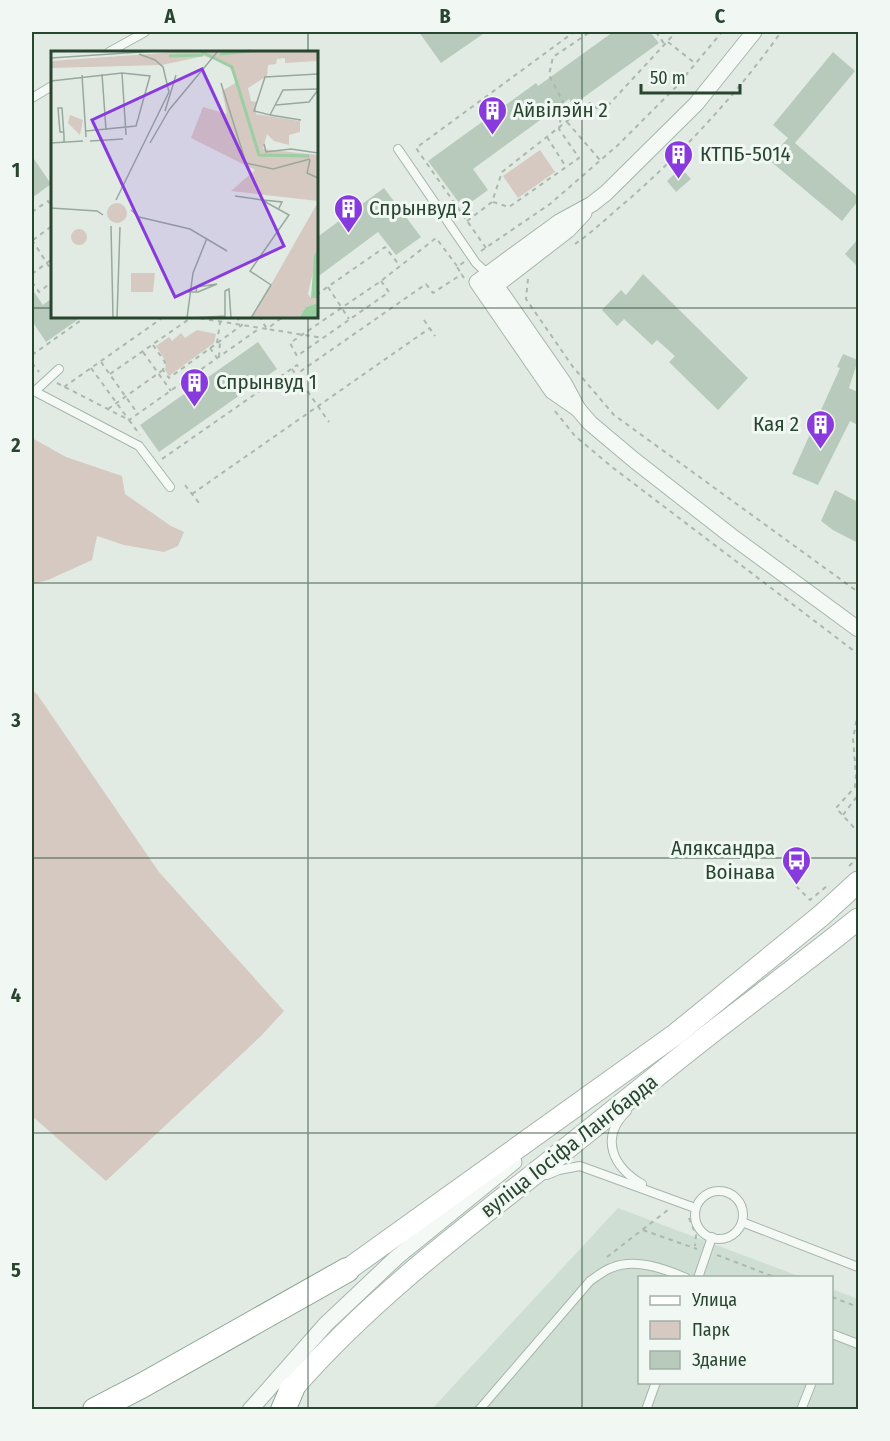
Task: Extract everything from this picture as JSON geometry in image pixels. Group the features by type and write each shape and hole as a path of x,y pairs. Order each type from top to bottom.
{"highway":[{"path":"96,1410 347,1270"}],"main road":[{"name":"вуліца Іосіфа Лангбарда","path":"347,1270 676,1034 813,922 850,877"},
{"name":"вуліца Іосіфа Лангбарда","path":"288,1399 319,1357 441,1245 485,1213 858,919"}],"street":[{"path":"754,32 696,104 638,163 592,204 559,222 486,284 552,391 578,409 590,423 643,467 730,535 858,629"},
{"path":"250,1410 326,1324 397,1257 476,1192 595,1102 676,1034"},
{"path":"275,1410 288,1399"}],"lane":[{"path":"111,51 145,32"},
{"path":"32,98 51,87"},
{"path":"398,149 476,263 486,284"},
{"path":"476,263 486,284"},
{"path":"59,369 33,391 139,446 170,487"},
{"path":"656,1193 625,1173 618,1165 612,1147 613,1132 624,1114 652,1089 663,1073"},
{"path":"485,1213 510,1200 538,1178 559,1170 580,1166 695,1208"},
{"path":"724,1191 737,1199 743,1214 742,1222 739,1228 727,1238 712,1237 699,1228 695,1208 701,1198 708,1193 724,1191"},
{"path":"742,1222 858,1267"},
{"path":"699,1276 712,1237"},
{"path":"479,1410 590,1281 611,1268 637,1264 666,1269 682,1276"},
{"path":"833,1335 858,1344"},
{"path":"646,1410 656,1384"},
{"path":"801,1410 812,1384"}],"path":[{"path":"486,248 416,148 574,32 578,40"},
{"path":"492,202 509,207 579,158 559,129 563,102 549,75 553,57 590,32"},
{"path":"656,32 665,45"},
{"path":"467,221 492,202 502,172 590,103 602,112 676,32"},
{"path":"567,249 587,236 659,173 708,123 781,32"},
{"path":"668,42 696,64"},
{"path":"567,122 600,160"},
{"path":"547,137 566,167"},
{"path":"32,212 48,201 51,206"},
{"path":"51,227 32,241 51,269"},
{"path":"381,281 389,292 297,356 290,343 381,281 436,238 457,267"},
{"path":"318,294 385,247 400,266"},
{"path":"32,274 51,260"},
{"path":"160,461 297,365 301,371 426,284 433,293 462,274"},
{"path":"528,276 526,299 573,368 614,416 858,592"},
{"path":"32,282 39,292 51,283"},
{"path":"328,287 350,319"},
{"path":"32,355 84,318"},
{"path":"64,387 162,318"},
{"path":"110,374 191,318"},
{"path":"198,318 323,338"},
{"path":"217,343 221,318"},
{"path":"237,318 242,325"},
{"path":"260,318 267,329"},
{"path":"267,329 281,318"},
{"path":"424,320 435,336"},
{"path":"163,370 169,378 242,325"},
{"path":"129,420 260,328"},
{"path":"192,494 430,328"},
{"path":"218,358 220,340"},
{"path":"108,409 163,370 165,362 153,345"},
{"path":"210,348 218,358"},
{"path":"143,352 171,391"},
{"path":"101,361 138,414"},
{"path":"32,363 48,378 129,420"},
{"path":"91,368 141,436"},
{"path":"292,369 328,422"},
{"path":"575,436 612,467 756,574 858,654"},
{"path":"185,485 199,503"},
{"path":"858,712 853,739 855,787 836,808 858,831"},
{"path":"843,815 858,795"},
{"path":"850,877 858,858"},
{"path":"796,886 810,900 834,879"},
{"path":"687,1215 696,1235 694,1248"},
{"path":"833,1298 858,1307"}],"shaded area":[{"path":"618,1208 798,1276 638,1276 638,1384 833,1384 833,1289 858,1299 858,1409 431,1410"}],"green space":[{"path":"540,150 555,172 518,198 503,176"},
{"path":"197,330 216,334 214,343 169,376 165,370 166,362 156,346 169,337 172,341 181,333 185,338"},
{"path":"32,438 66,457 122,476 125,494 171,526 184,532 178,546 164,552 124,545 97,536 92,560 48,580 32,584"},
{"path":"32,690 37,694 159,872 284,1011 261,1036 106,1181 32,1116"}],"building":[{"path":"419,32 486,32 441,63"},
{"path":"613,32 650,32 659,43 573,105 569,99 473,169 488,190 463,208 428,161 536,83 538,86"},
{"path":"833,52 855,71 795,143 858,197 858,201 842,221 769,160 788,138 773,125"},
{"path":"32,156 51,184 32,198"},
{"name":"КТПБ-5014","path":"681,168 691,179 676,192 667,181"},
{"name":"Спрынвуд 2","path":"384,188 421,237 396,255 378,232 318,277 318,237"},
{"path":"858,239 858,267 845,254"},
{"path":"643,274 748,378 718,410 669,362 675,356 657,340 652,345 624,319 617,326 602,310 621,290 626,295"},
{"path":"32,289 43,305 51,299 51,318 80,318 46,342 32,321"},
{"name":"Спрынвуд 1","path":"258,342 277,369 159,452 140,425"},
{"name":"Кая 2","path":"843,354 858,360 849,388 858,392 858,425 850,421 818,485 792,474 840,368 837,367"},
{"path":"835,490 858,502 858,543 821,521"}],"place":[{"name":"Айвілэйн 2","path":"492,136"},
{"name":"КТПБ-5014","path":"679,180"},
{"name":"Спрынвуд 2","path":"348,234"},
{"name":"Спрынвуд 1","path":"195,408"},
{"name":"Кая 2","path":"820,450"},
{"name":"Аляксандра Воінава","path":"796,886"}]}
